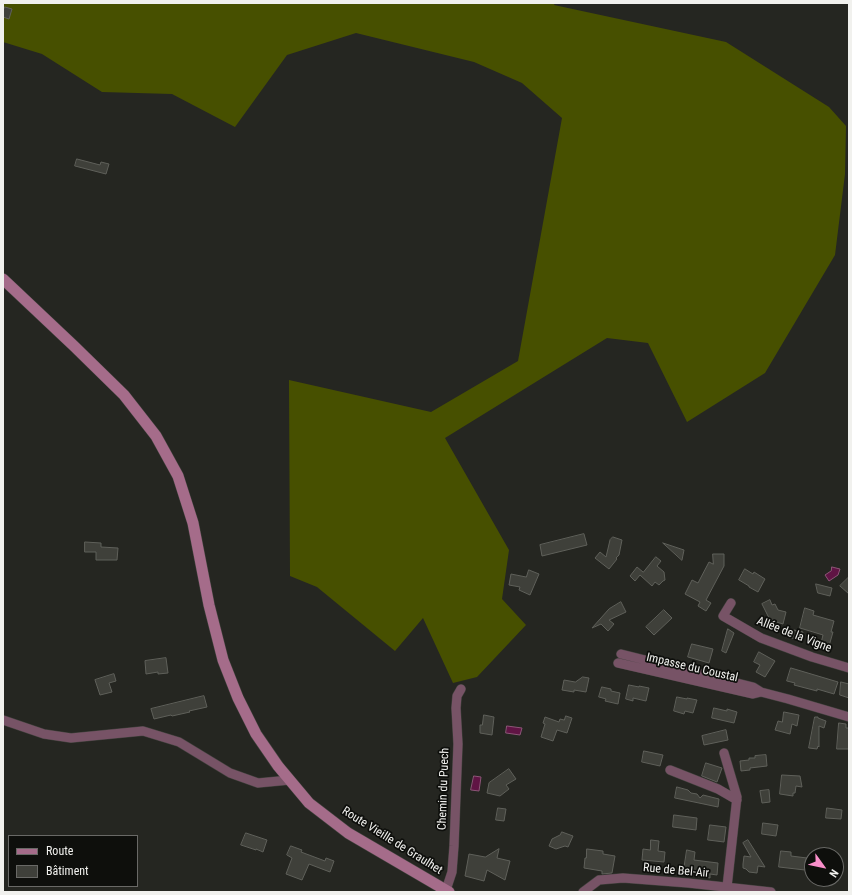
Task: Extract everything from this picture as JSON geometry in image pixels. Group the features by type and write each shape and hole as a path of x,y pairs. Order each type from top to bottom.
{"main road":[{"name":"Route Vieille de Graulhet","path":"3,279 124,395 156,436 178,476 193,523 209,605 223,660 238,698 256,734 278,766 309,803 348,833 448,891"}],"street":[{"name":"Allée de la Vigne","path":"731,603 723,616 762,638 812,657 849,668"},
{"name":"Impasse du Coustal","path":"621,654 753,687 761,692 849,717"},
{"name":"Impasse du Coustal","path":"618,663 753,694 761,692"},
{"name":"Chemin du Puech","path":"448,891 452,872 454,846 458,744 456,708 457,696 461,689"},
{"path":"3,720 44,734 71,738 143,731 179,742 230,773 258,783 290,780"},
{"path":"724,752 737,796 728,887"},
{"path":"670,770 718,789 737,800"},
{"name":"Rue de Bel-Air","path":"583,892 599,880 623,878 771,892"}],"green space":[{"path":"3,3 555,3 554,5 726,42 829,107 846,126 845,174 835,255 765,373 687,422 648,343 607,338 445,438 509,550 502,599 526,625 477,677 453,683 423,618 395,651 317,587 290,576 289,380 431,412 518,361 562,118 522,83 474,62 356,33 287,55 235,127 172,94 102,92 42,54 3,42"}],"shaded area":[{"path":"832,567 840,569 838,575 829,581 825,575 831,571"},
{"path":"507,726 522,728 520,735 506,733"},
{"path":"474,776 481,777 479,791 471,790"}],"building":[{"path":"5,7 12,9 9,19 3,17"},
{"path":"77,159 100,165 101,162 109,164 106,174 75,166"},
{"path":"584,534 587,545 542,556 540,545"},
{"path":"613,537 622,540 619,555 609,569 595,558 600,552 606,557 610,540"},
{"path":"85,542 101,543 101,547 118,548 117,560 96,560 96,552 85,552"},
{"path":"663,543 684,550 682,560"},
{"path":"713,554 724,554 724,566 706,600 711,603 706,611 698,606 700,602 685,594 692,580 698,583 709,562 713,564"},
{"path":"656,557 661,561 657,566 664,572 665,580 659,585 655,582 652,586 640,575 635,581 630,576 637,567 643,572"},
{"path":"745,569 753,574 754,572 765,579 758,592 739,580"},
{"path":"529,570 539,574 530,595 519,590 520,587 509,585 511,574 526,577"},
{"path":"849,577 849,594 840,586"},
{"path":"816,584 832,588 830,596 818,593"},
{"path":"770,600 772,605 775,604 778,610 786,612 783,624 770,620 762,604"},
{"path":"621,602 626,612 609,620 614,624 608,631 601,624 592,628 609,609"},
{"path":"805,608 814,611 813,615 834,621 829,646 821,643 823,635 800,628"},
{"path":"664,610 672,618 654,635 646,627"},
{"path":"728,629 734,633 726,653 722,651"},
{"path":"794,630 803,632 800,640 792,638"},
{"path":"692,644 713,649 709,663 688,657"},
{"path":"759,652 775,661 765,677 756,672 760,665 754,662"},
{"path":"166,658 168,673 158,674 158,672 146,674 145,661"},
{"path":"791,668 838,682 834,694 794,685 795,683 787,681"},
{"path":"114,674 116,681 109,683 112,692 100,695 95,680"},
{"path":"583,677 589,678 586,692 562,690 564,680 575,682"},
{"path":"841,682 849,684 849,698 840,695"},
{"path":"629,685 649,688 646,701 633,698 633,701 626,699"},
{"path":"602,687 620,693 618,704 605,701 606,699 599,697"},
{"path":"204,696 207,707 154,719 151,709"},
{"path":"677,697 697,700 693,713 685,711 684,714 674,711"},
{"path":"714,708 727,711 727,709 737,712 734,723 712,718"},
{"path":"784,712 799,715 797,726 792,724 790,734 775,730 778,721 782,722"},
{"path":"484,715 494,717 492,735 480,733 480,725 482,725"},
{"path":"566,716 572,718 567,733 557,730 553,741 541,737 545,724 543,723 545,717 559,722 560,719 564,720"},
{"path":"815,717 826,721 824,728 819,726 819,747 818,746 817,749 809,748"},
{"path":"839,723 846,724 846,728 849,728 849,749 837,749"},
{"path":"726,730 728,740 704,745 702,736"},
{"path":"644,751 663,755 660,766 642,762"},
{"path":"766,755 767,766 750,768 750,770 741,771 740,761 755,758 755,756"},
{"path":"706,763 722,768 717,782 702,776"},
{"path":"509,769 516,779 506,785 509,789 500,796 487,793 489,783"},
{"path":"782,775 800,776 802,787 796,786 793,796 780,794"},
{"path":"677,787 697,794 700,798 703,795 719,799 718,807 675,798"},
{"path":"769,790 770,802 762,803 760,791"},
{"path":"498,808 506,809 504,821 496,820"},
{"path":"827,808 842,810 841,819 826,818"},
{"path":"674,815 697,818 696,830 673,827"},
{"path":"763,823 778,825 776,836 762,834"},
{"path":"710,825 726,827 724,842 708,840"},
{"path":"562,832 573,836 568,847 565,846 556,849 549,846 552,839 560,835"},
{"path":"246,833 267,840 263,852 241,845"},
{"path":"651,840 659,841 658,851 665,852 664,862 642,860 643,849 650,850"},
{"path":"748,840 765,867 758,866 757,873 749,872 743,868 744,856 751,857 743,843"},
{"path":"291,846 302,850 301,852 325,861 326,858 334,861 330,872 309,864 302,880 286,874 292,858 287,855"},
{"path":"499,849 497,858 510,861 505,880 487,870 484,881 465,876 469,854 485,857"},
{"path":"587,849 603,851 603,854 615,856 612,873 602,874 602,871 584,868"},
{"path":"687,850 695,852 694,860 718,863 717,875 710,874 710,878 700,876 701,873 684,870"},
{"path":"781,851 791,852 791,856 804,858 804,870 779,867"}]}
